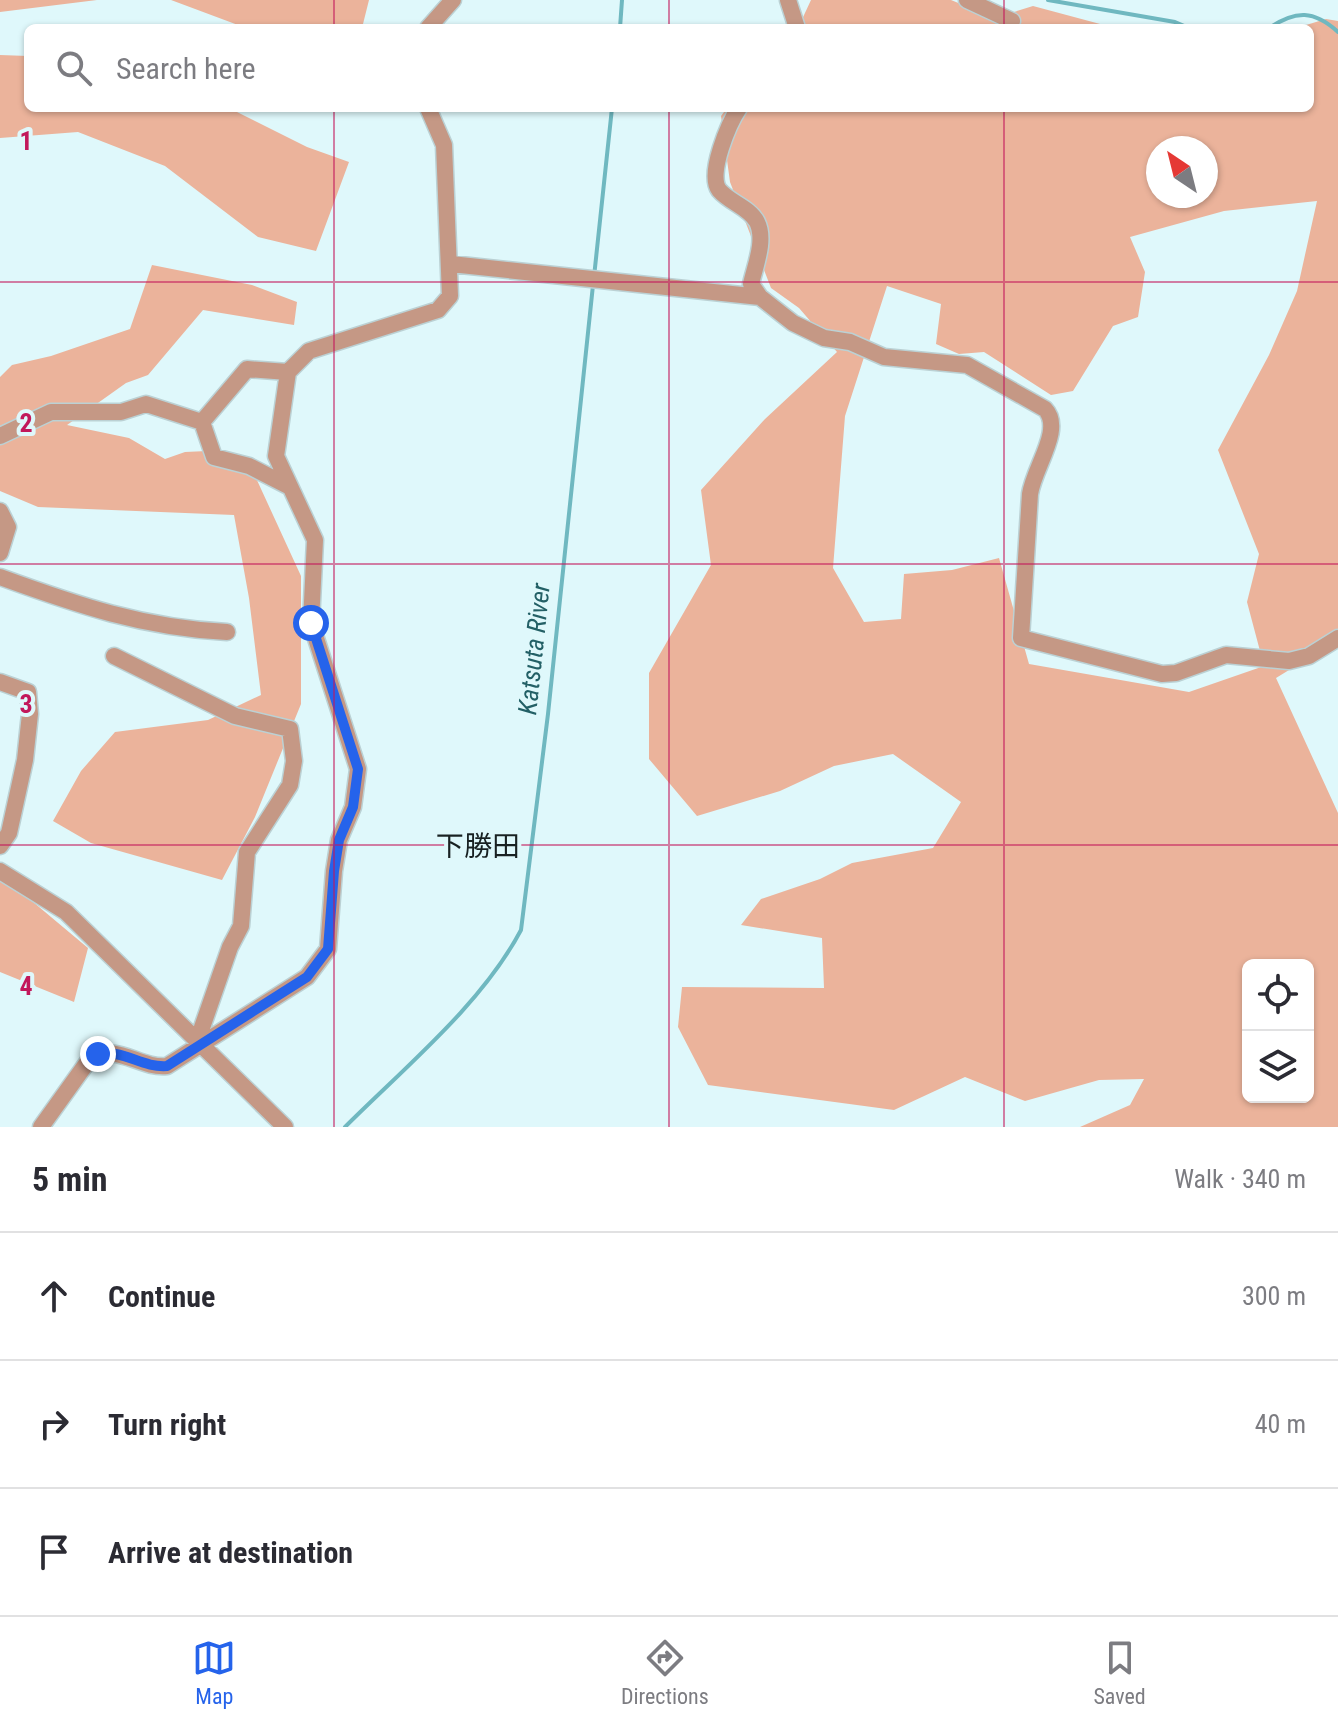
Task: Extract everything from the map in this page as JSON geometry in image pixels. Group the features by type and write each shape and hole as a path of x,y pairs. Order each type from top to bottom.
{"street":[{"path":"432,24 453,0"},
{"path":"788,0 796,24"},
{"path":"967,0 1012,21"},
{"path":"41,1127 89,1060 98,1054 117,1053 155,1067 167,1066 298,984 321,963 328,949 339,840 358,789 358,769 311,623 315,540 276,456 288,372 309,351 438,310 450,296 444,145 430,112"},
{"path":"736,112 729,124 714,178 719,190 751,214 759,224 760,243 751,284 760,297 793,323 824,338 850,342 884,357 967,365 1053,416 1050,439 1034,472 1030,494 1021,638 1162,674 1176,673 1226,655 1289,661 1309,656 1338,638"},
{"path":"451,264 760,297"},
{"path":"202,422 233,380 247,369 288,372"},
{"path":"0,436 51,412 121,412 146,404 202,422"},
{"path":"202,422 214,457 249,466 288,486"},
{"path":"0,511 8,527 0,553"},
{"path":"0,577 100,614 179,630 227,632"},
{"path":"114,656 235,716 290,729 294,761 290,785 247,852 241,926 230,947 201,1042"},
{"path":"0,682 28,692 30,714 9,833 0,846"},
{"path":"0,871 66,912 285,1127"}],"shaded area":[{"path":"0,0 97,0 0,12"},
{"path":"171,0 369,0 363,24 235,24"},
{"path":"811,0 951,0 995,18 1033,6 1100,24 800,24"},
{"path":"1326,19 1338,21 1338,640 1276,678 1338,813 1338,1127 1080,1127 1130,1105 1144,1079 1099,1080 1025,1101 965,1077 894,1110 708,1085 678,1027 682,987 824,988 822,938 741,925 761,899 820,879 852,863 933,848 961,802 893,754 834,766 780,791 697,816 649,759 649,673 711,565 701,490 765,419 837,352 799,308 771,288 730,182 721,116 724,112 1314,112 1314,24 1309,24","holes":["1317,201 1297,291 1269,355 1218,450 1259,554 1247,602 1264,666 1189,692 1029,664 999,558 952,570 904,574 901,619 864,622 833,568 845,416 887,286 941,304 936,344 959,354 984,352 1051,395 1073,391 1113,326 1138,317 1145,272 1130,237 1224,211"]},
{"path":"0,55 24,56 24,112 237,112 307,147 349,162 316,251 258,237 165,166 78,132 0,138"},
{"path":"152,265 252,285 297,302 294,325 203,310 148,375 126,383 67,425 129,438 165,459 185,452 207,451 256,478 301,576 301,704 255,817 222,880 91,843 53,821 81,771 115,732 208,720 261,695 249,598 234,515 38,507 0,491 0,377 12,365 51,356 130,329"},
{"path":"0,880 14,886 88,948 74,1002 0,972"}],"waterway":[{"name":"Katsuta River","path":"620,24 622,0"},
{"path":"1048,0 1180,24"},
{"path":"1276,24 1296,16 1313,16 1338,32"},
{"name":"Katsuta River","path":"594,277 612,112"},
{"name":"Katsuta River","path":"345,1127 464,1009 505,957 521,930 548,714 593,285"}],"district":[{"name":"下勝田","path":"478,846"}],"route":[{"path":"98,1054 117,1053 155,1067 167,1066 288,991 321,963 328,949 339,840 358,789 358,769 311,623"}]}
